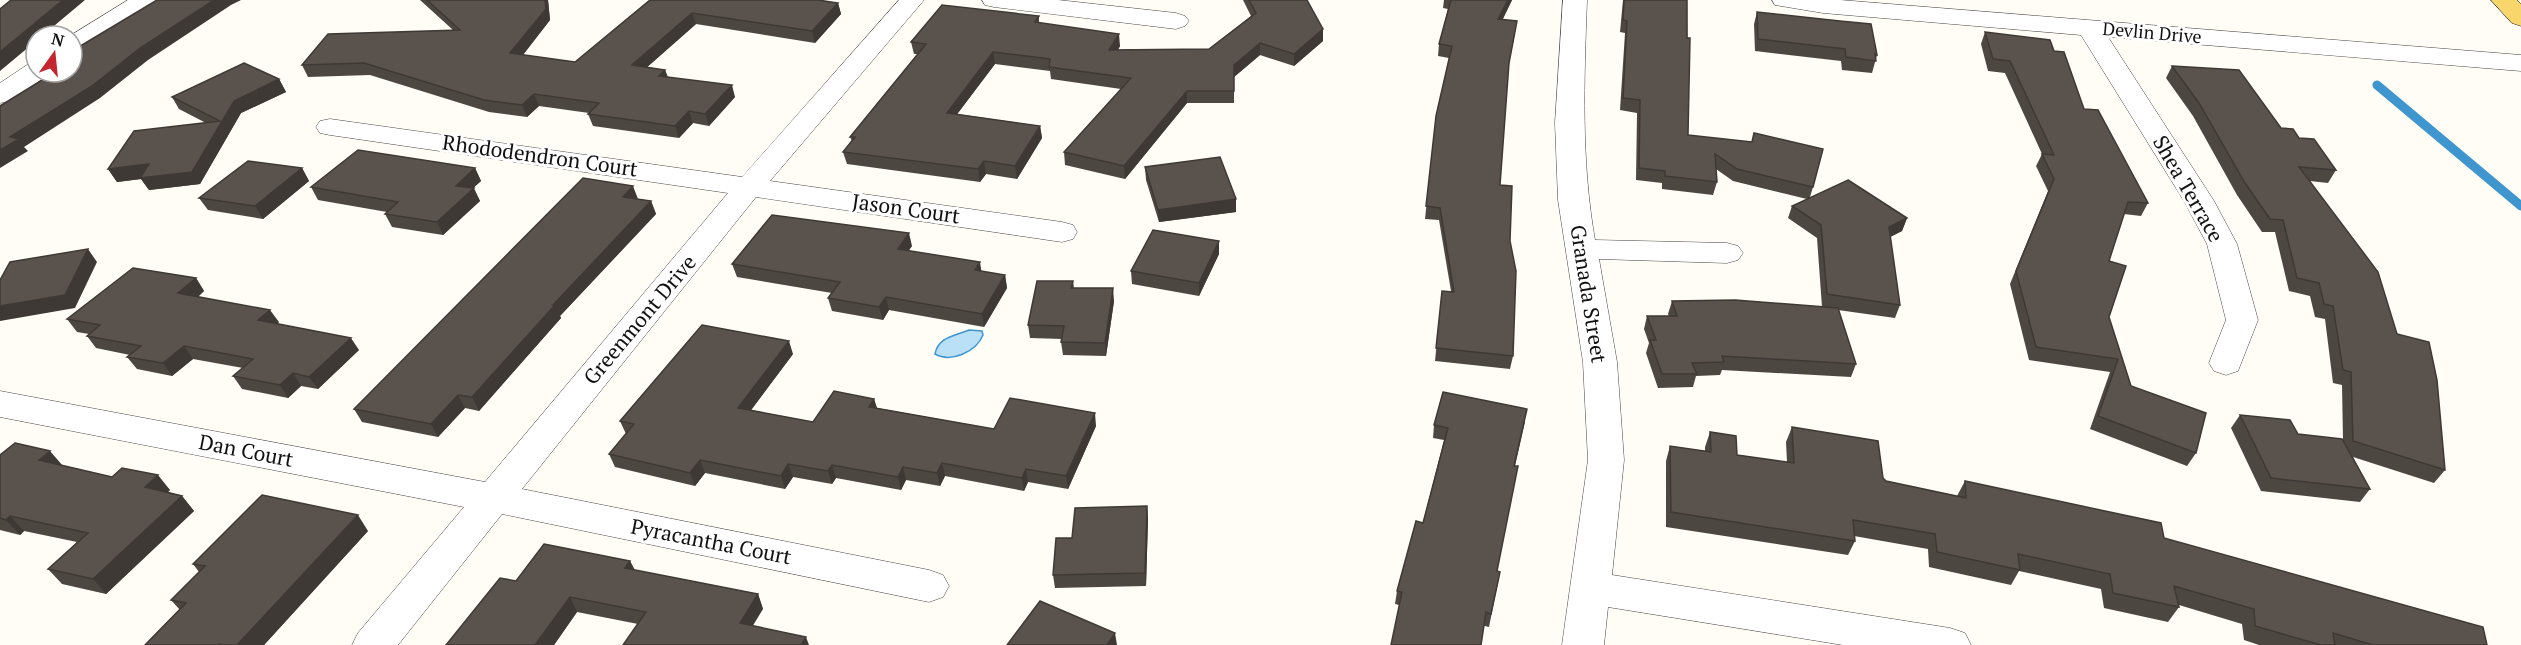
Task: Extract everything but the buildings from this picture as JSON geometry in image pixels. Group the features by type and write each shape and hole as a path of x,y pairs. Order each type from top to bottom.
{"main road":[{"path":"2503,0 2521,18"}],"street":[{"path":"84,38 145,0"},
{"name":"Greenmont Drive","path":"373,645 750,186 912,0"},
{"path":"994,0 1176,21"},
{"name":"Granada Street","path":"1575,0 1569,123 1573,200 1600,362 1606,460 1583,645"},
{"name":"Devlin Drive","path":"1784,0 1823,6 2521,63"},
{"path":"2012,0 2023,23"},
{"name":"Shea Terrace","path":"2090,28 2199,201 2222,244 2242,320 2226,363"},
{"path":"0,95 24,79"},
{"name":"Rhododendron Court","path":"330,127 750,186"},
{"name":"Jason Court","path":"750,186 1062,232"},
{"path":"1581,249 1727,253"},
{"name":"Dan Court","path":"0,404 493,498"},
{"name":"Pyracantha Court","path":"493,498 929,586"},
{"path":"1590,588 1950,645"}],"water":[{"path":"969,330 982,331 983,335 969,351 948,357 935,354 943,341"}],"waterway":[{"path":"2377,85 2521,206"}]}
